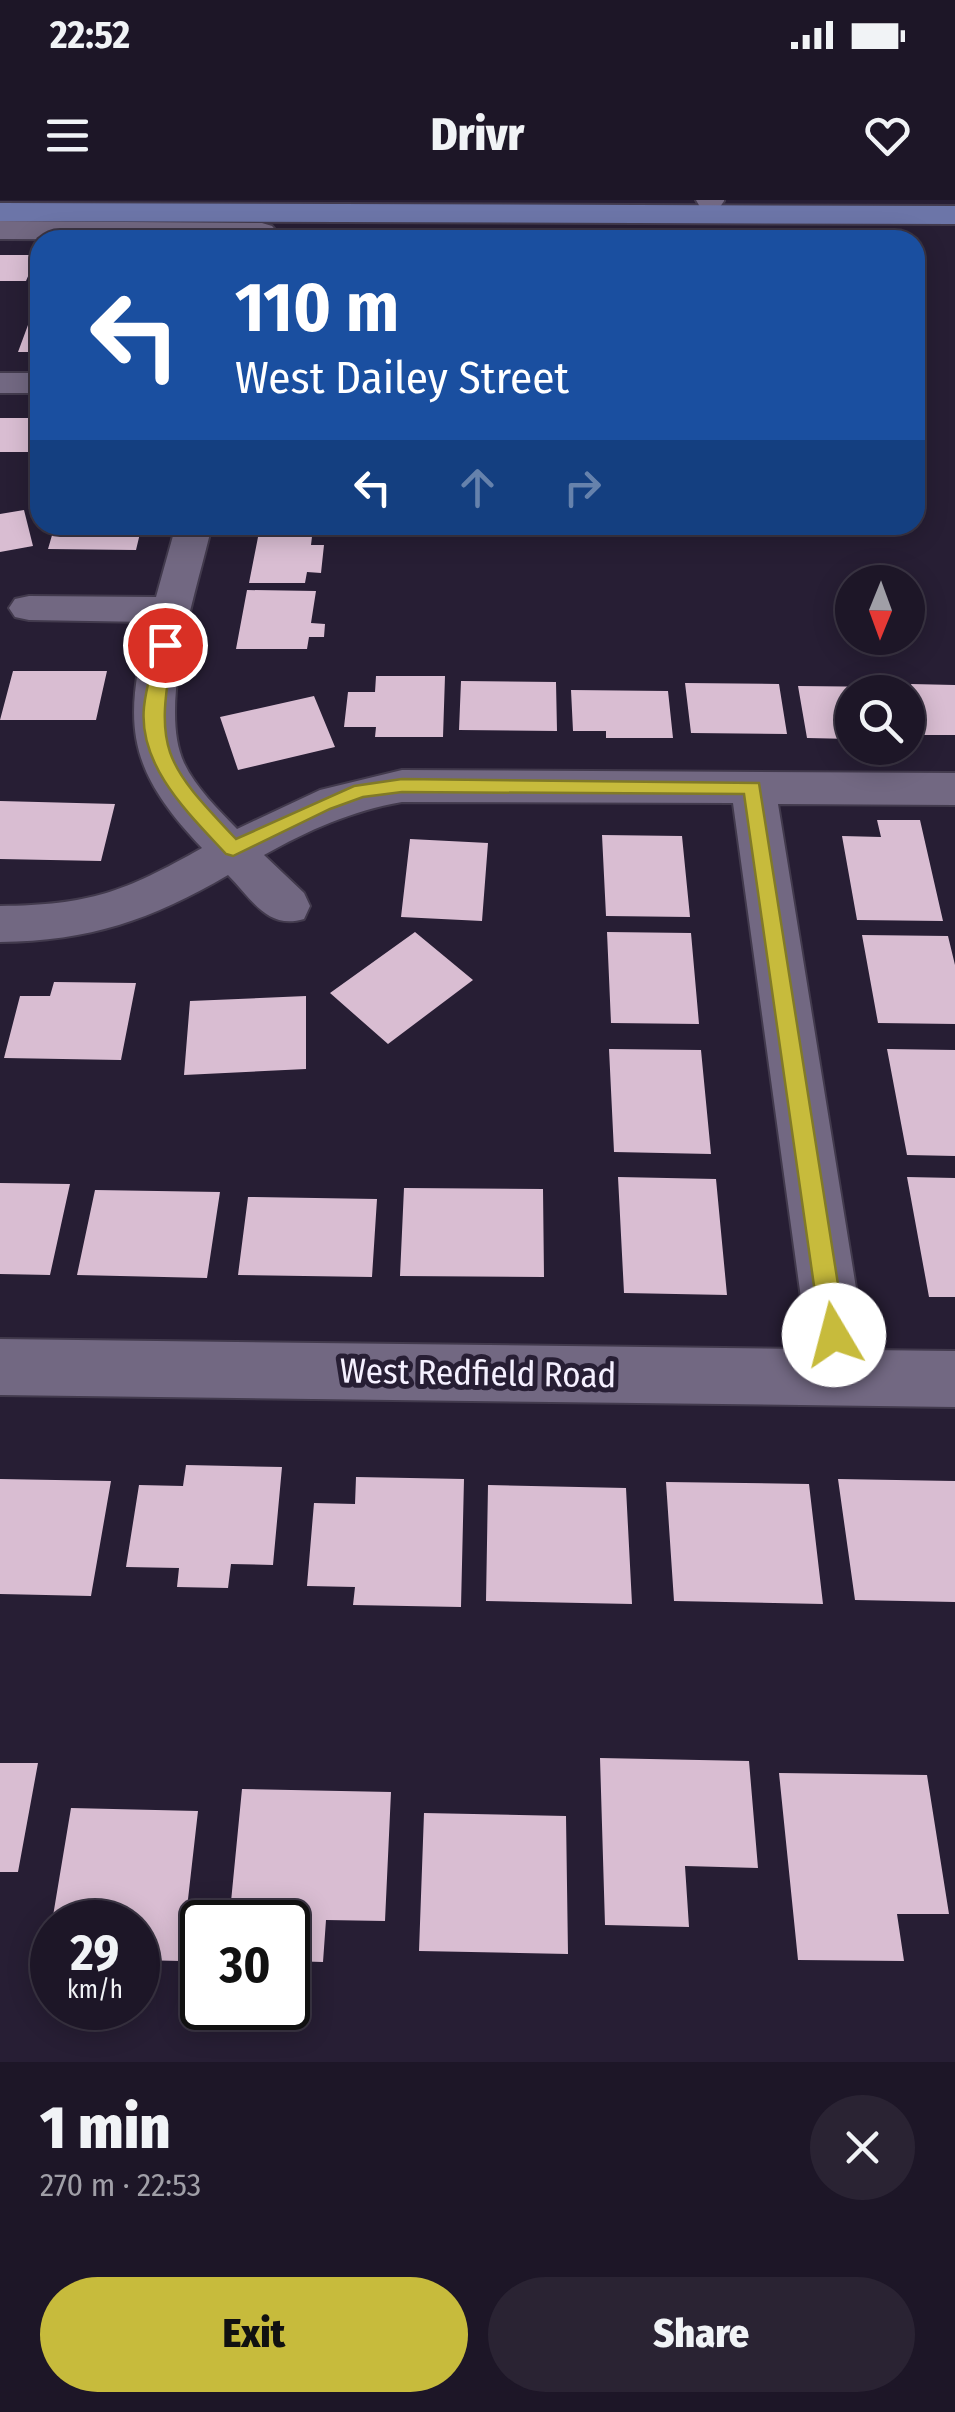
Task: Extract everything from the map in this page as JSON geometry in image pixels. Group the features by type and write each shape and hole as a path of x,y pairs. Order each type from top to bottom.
{"main road":[{"path":"8,214 264,221 955,216"}],"street":[{"path":"0,383 30,384"},
{"path":"192,535 156,681 156,747 185,798 288,906"},
{"path":"29,608 175,610"},
{"path":"0,924 74,920 112,911 155,895 233,848 361,790 402,786 955,789"},
{"path":"752,788 840,1378"},
{"name":"West Redfield Road","path":"0,1367 955,1379"}],"building":[{"path":"0,255 30,255 26,281 0,281"},
{"path":"28,325 30,325 30,352 18,352"},
{"path":"0,418 30,418 30,452 0,452"},
{"path":"24,510 33,546 0,552 0,514"},
{"path":"52,535 140,535 136,550 48,549"},
{"path":"258,535 312,535 311,545 324,545 321,573 307,572 305,583 249,583"},
{"path":"247,590 316,591 311,623 325,624 324,637 309,637 307,649 236,649"},
{"path":"13,671 107,671 96,720 0,720"},
{"path":"376,676 445,676 443,737 375,737 376,727 344,727 348,692 375,692"},
{"path":"461,681 556,682 557,731 459,730"},
{"path":"685,683 779,684 787,734 691,733"},
{"path":"925,684 955,685 955,735 925,735"},
{"path":"798,686 835,686 835,739 807,738"},
{"path":"571,690 668,691 673,738 606,738 606,731 573,731"},
{"path":"314,696 335,747 238,770 220,717"},
{"path":"0,801 115,804 101,861 0,859"},
{"path":"877,820 920,820 943,921 857,920 842,836 881,837"},
{"path":"602,835 682,836 690,917 606,916"},
{"path":"410,839 488,843 482,921 401,917"},
{"path":"415,932 473,980 388,1044 330,993"},
{"path":"607,932 691,933 699,1024 611,1023"},
{"path":"862,935 948,936 955,965 955,1024 878,1023"},
{"path":"54,982 136,983 121,1060 4,1058 20,996 50,996"},
{"path":"306,996 306,1069 184,1075 190,1001"},
{"path":"609,1049 701,1050 711,1154 614,1152"},
{"path":"887,1049 955,1050 955,1156 907,1155"},
{"path":"618,1177 716,1179 727,1295 624,1293"},
{"path":"907,1177 955,1178 955,1297 929,1297"},
{"path":"0,1183 70,1184 50,1275 0,1274"},
{"path":"404,1188 543,1189 544,1277 400,1276"},
{"path":"95,1190 220,1192 207,1278 77,1275"},
{"path":"248,1197 377,1199 372,1277 238,1275"},
{"path":"186,1465 282,1467 273,1565 231,1564 228,1588 177,1587 179,1568 126,1567 139,1485 183,1486"},
{"path":"356,1477 464,1479 461,1607 353,1605 355,1587 307,1586 314,1503 355,1504"},
{"path":"0,1479 111,1481 91,1596 0,1594"},
{"path":"838,1479 955,1481 955,1602 855,1600"},
{"path":"666,1482 809,1484 823,1604 674,1601"},
{"path":"488,1485 626,1488 632,1604 486,1601"},
{"path":"600,1758 749,1761 758,1868 685,1866 689,1927 605,1925"},
{"path":"0,1763 38,1763 18,1872 0,1872"},
{"path":"779,1773 927,1775 949,1914 897,1914 904,1961 798,1960"},
{"path":"242,1789 391,1792 385,1921 326,1920 323,1962 310,1962 310,1900 231,1900"},
{"path":"71,1808 198,1811 188,1900 180,1900 180,1961 160,1961 160,1900 56,1900"},
{"path":"424,1813 566,1816 568,1954 419,1951"}],"route":[{"path":"165,645 153,710 156,747 185,798 233,848 361,790 402,786 752,788 834,1335"}]}
